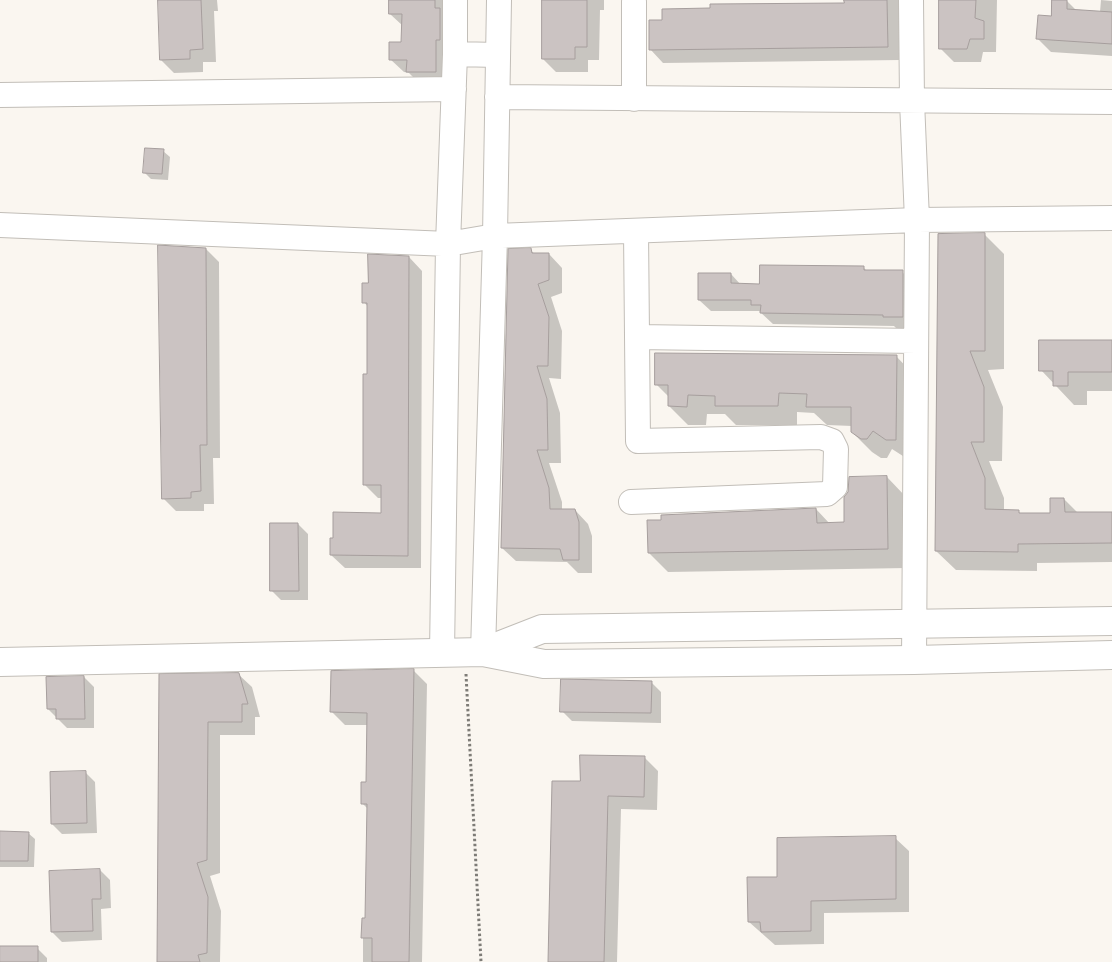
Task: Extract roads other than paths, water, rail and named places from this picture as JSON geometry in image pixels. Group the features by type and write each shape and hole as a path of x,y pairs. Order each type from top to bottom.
{"main road":[{"path":"463,653 542,629 1112,621"},
{"path":"0,662 463,653 544,664 914,660 1112,655"}],"street":[{"path":"455,0 454,89 448,244 463,653"},
{"path":"463,653 495,236 498,0"},
{"path":"911,0 912,101 918,220 914,660"},
{"path":"634,2 634,98"},
{"path":"455,54 497,55"},
{"path":"0,95 454,89"},
{"path":"497,98 1112,102"},
{"path":"0,225 448,244 495,236 918,220 1112,218"},
{"path":"632,502 827,494 835,487 836,468 836,449 832,441 821,437 638,441 636,231"},
{"path":"637,337 916,341"}]}
